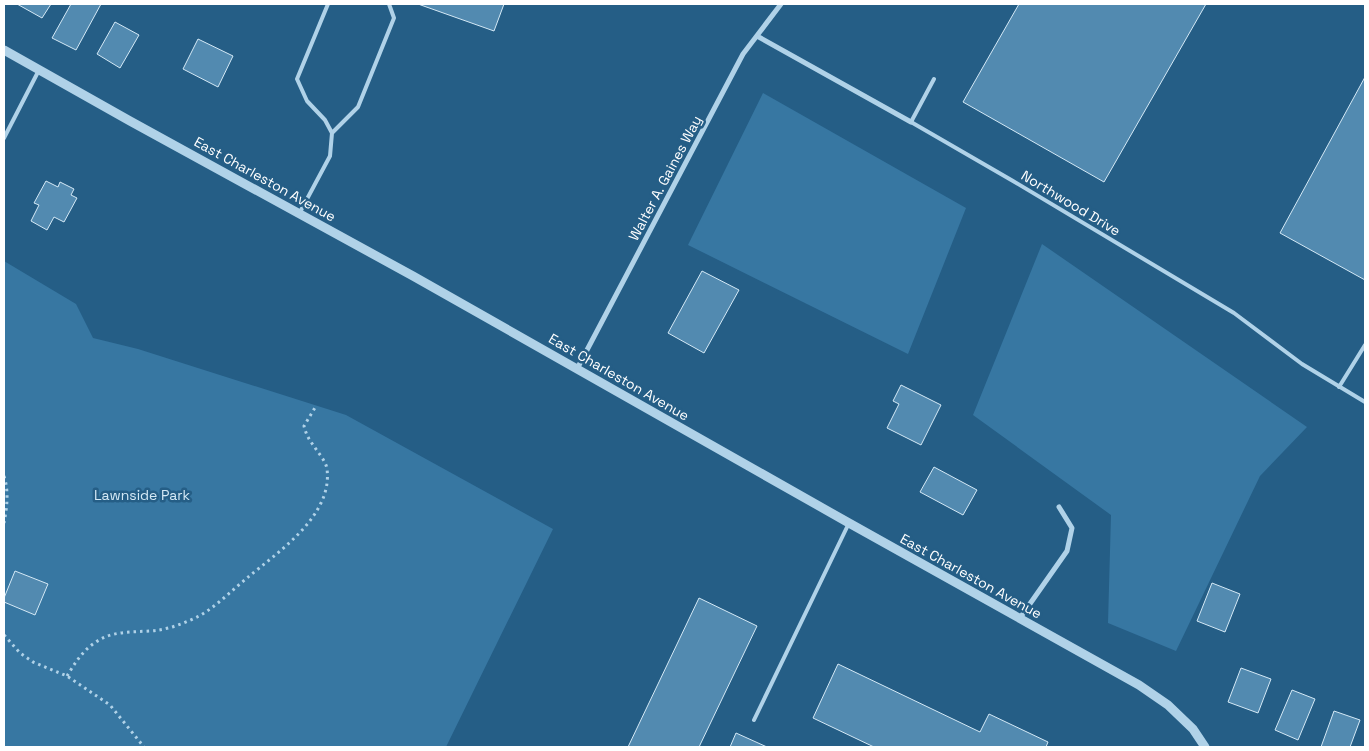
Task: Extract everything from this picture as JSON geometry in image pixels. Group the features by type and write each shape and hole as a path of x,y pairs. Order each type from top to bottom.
{"street":[{"name":"Walter A. Gaines Way","path":"577,369 743,54 781,4"},
{"name":"Northwood Drive","path":"757,36 911,122"},
{"name":"East Charleston Avenue","path":"4,50 412,276 1139,685 1168,705 1193,729 1205,747"},
{"path":"1020,618 1067,551 1072,528 1060,507"}],"lane":[{"path":"299,214 330,156 332,133 325,120 307,101 297,79 328,4"},
{"path":"332,133 358,107 394,18 388,4"},
{"path":"4,138 38,70"},
{"path":"911,122 934,78"},
{"name":"Northwood Drive","path":"911,122 1234,313 1302,364 1365,402"},
{"path":"1339,387 1365,345"},
{"path":"754,720 849,523"}],"path":[{"path":"67,676 87,649 107,636 161,630 198,616 277,555 305,528 317,512 324,496 326,483 327,468 307,435 304,426 316,406"},
{"path":"4,476 7,487 4,523"},
{"path":"4,635 20,653 33,662 67,676 110,705 144,747"}],"green space":[{"path":"763,93 966,208 908,354 688,245"},
{"path":"1042,244 1307,427 1260,476 1176,651 1108,623 1111,515 973,415"},
{"name":"Lawnside Park","path":"4,261 76,304 93,338 138,349 346,415 553,529 446,747 4,747"}],"building":[{"path":"17,4 51,4 42,18"},
{"path":"71,4 101,4 76,50 52,38"},
{"path":"418,4 504,4 494,31"},
{"path":"1019,4 1206,4 1104,182 963,102"},
{"path":"115,22 139,35 120,68 97,54"},
{"path":"198,39 233,56 218,87 183,69"},
{"path":"1365,77 1365,280 1280,233"},
{"path":"46,181 58,187 60,182 74,189 71,195 77,198 64,222 54,217 47,230 31,221 39,205 34,203"},
{"path":"702,271 739,290 704,353 668,333"},
{"path":"901,385 941,405 921,445 887,428 899,404 893,401"},
{"path":"934,467 977,490 963,515 920,492"},
{"path":"15,571 48,584 35,615 4,602"},
{"path":"1212,583 1240,594 1225,632 1197,621"},
{"path":"699,598 757,626 699,747 628,747"},
{"path":"838,664 980,732 989,714 1048,742 1046,747 874,747 813,718"},
{"path":"1241,668 1271,679 1258,713 1228,702"},
{"path":"1292,690 1315,699 1298,740 1275,730"},
{"path":"1334,711 1360,720 1350,747 1321,747"},
{"path":"736,733 767,747 730,747"}]}
